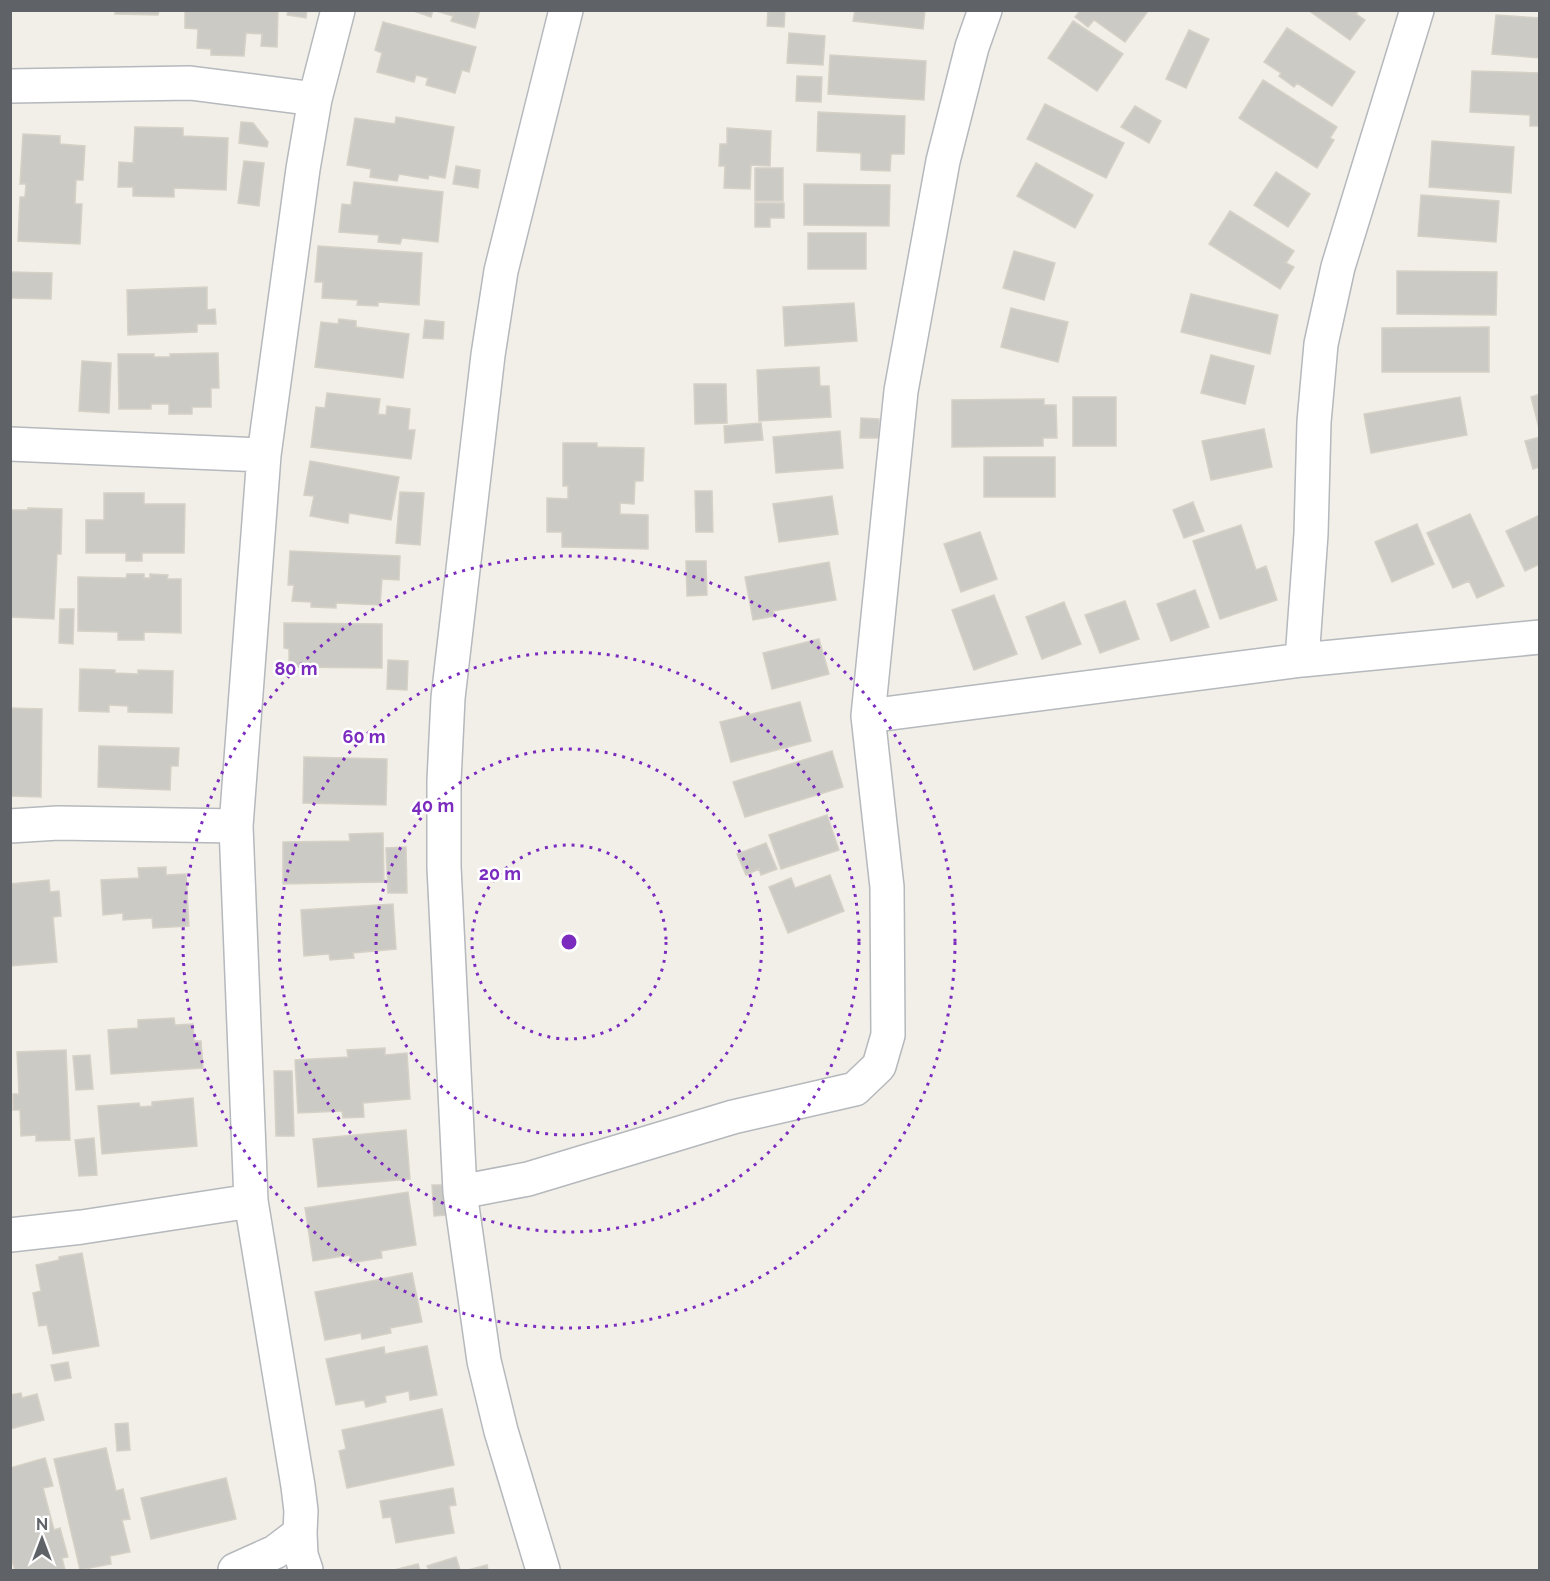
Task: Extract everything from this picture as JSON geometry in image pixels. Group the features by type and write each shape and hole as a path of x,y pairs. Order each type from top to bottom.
{"street":[{"path":"306,1570 301,1554 301,1511 298,1486 251,1201 236,826 264,455 303,169 315,99 338,10"},
{"path":"543,1570 503,1441 484,1361 460,1192 444,867 444,781 448,698 488,356 501,271 566,10"},
{"path":"460,1192 528,1179 733,1117 855,1089 879,1066 888,1035 887,887 868,716 901,391 942,160 972,47 985,10"},
{"path":"1302,660 1311,534 1314,422 1321,344 1338,267 1417,10"},
{"path":"10,86 190,82 315,99"},
{"path":"10,444 264,455"},
{"path":"868,716 1302,660 1539,637"},
{"path":"10,826 58,823 236,826"},
{"path":"10,1235 82,1227 251,1201"},
{"path":"235,1570 275,1552 300,1533"}],"building":[{"path":"115,10 159,10 158,15 115,14"},
{"path":"185,10 278,10 277,47 261,46 262,34 246,33 244,56 211,55 211,49 197,48 198,29 185,28"},
{"path":"288,10 307,10 306,18 287,15"},
{"path":"411,10 433,10 431,17"},
{"path":"433,10 480,10 475,28 451,21 453,16"},
{"path":"768,10 785,10 784,27 767,26"},
{"path":"855,10 925,10 923,29 853,21"},
{"path":"1078,10 1148,11 1125,42 1094,20 1088,27 1075,17 1080,11"},
{"path":"1308,10 1359,10 1356,14 1365,20 1350,40"},
{"path":"1496,15 1540,18 1540,58 1492,54"},
{"path":"1073,21 1123,54 1097,91 1048,58"},
{"path":"383,22 476,47 469,72 462,70 455,93 426,85 428,78 416,75 414,82 377,72 382,53 375,50"},
{"path":"1287,28 1355,72 1332,106 1297,83 1294,87 1279,76 1281,73 1264,62"},
{"path":"1189,30 1209,39 1186,88 1166,79"},
{"path":"789,33 825,36 823,65 787,63"},
{"path":"830,55 926,61 924,100 828,94"},
{"path":"1472,71 1540,73 1540,126 1530,126 1530,115 1470,112"},
{"path":"797,76 822,77 821,102 796,101"},
{"path":"1263,80 1337,127 1330,138 1334,140 1317,168 1239,118"},
{"path":"1045,104 1124,143 1106,178 1027,139"},
{"path":"1135,106 1161,121 1149,143 1121,127"},
{"path":"818,112 905,116 904,154 891,154 890,171 861,170 861,153 817,151"},
{"path":"396,117 454,127 445,178 429,175 428,179 399,174 397,181 370,177 371,169 347,165 355,118 395,124"},
{"path":"241,122 253,123 268,142 267,147 239,143"},
{"path":"135,127 183,128 183,136 228,138 226,190 174,188 174,197 133,196 133,187 118,187 119,162 133,163"},
{"path":"727,128 771,131 770,166 751,165 750,189 724,188 725,166 719,166 720,144 727,144"},
{"path":"23,134 60,136 60,144 85,146 83,180 76,180 75,204 82,204 80,244 18,241 20,197 25,197 26,184 20,184"},
{"path":"1432,141 1514,147 1511,193 1429,187"},
{"path":"244,161 264,163 259,206 238,203"},
{"path":"1036,163 1093,195 1075,228 1017,196"},
{"path":"456,166 480,170 478,188 453,184"},
{"path":"755,168 783,168 783,201 755,201"},
{"path":"1276,172 1310,194 1288,227 1254,205"},
{"path":"354,182 443,192 438,242 402,238 400,244 378,242 379,235 339,232 342,204 351,205"},
{"path":"804,184 890,185 889,226 804,225"},
{"path":"1421,195 1499,201 1496,242 1418,236"},
{"path":"755,203 784,203 784,218 770,218 770,227 755,227"},
{"path":"1230,211 1294,251 1286,263 1294,267 1280,289 1209,244"},
{"path":"808,233 866,233 866,269 808,269"},
{"path":"318,246 422,253 419,305 378,302 378,306 357,305 358,300 322,298 323,282 315,282"},
{"path":"1014,251 1055,263 1044,300 1003,288"},
{"path":"1397,271 1497,272 1496,315 1397,314"},
{"path":"10,272 52,273 51,299 10,298"},
{"path":"207,287 207,310 215,309 216,324 197,324 197,332 128,335 127,290"},
{"path":"1191,294 1278,315 1270,354 1181,332"},
{"path":"854,303 857,341 785,346 783,307"},
{"path":"1011,308 1068,322 1058,362 1001,347"},
{"path":"339,319 356,321 356,327 409,334 403,378 315,367 321,322 338,324"},
{"path":"425,320 444,322 443,339 423,338"},
{"path":"1489,327 1489,372 1382,372 1382,328"},
{"path":"218,353 219,388 211,388 211,407 192,407 192,414 169,414 169,404 151,404 151,409 119,409 118,354 154,354 154,357 170,357 170,354"},
{"path":"1211,355 1254,366 1245,404 1201,393"},
{"path":"82,361 111,363 109,413 79,411"},
{"path":"819,367 820,386 829,386 831,417 759,421 757,370"},
{"path":"694,384 726,384 727,423 695,424"},
{"path":"327,393 380,399 378,414 386,415 387,406 410,409 408,430 415,430 411,459 311,447 316,407 325,408"},
{"path":"1540,394 1540,428 1539,428 1531,397"},
{"path":"1073,397 1116,397 1116,446 1073,446"},
{"path":"1460,397 1467,435 1371,453 1364,414"},
{"path":"1044,399 1044,405 1056,405 1057,438 1043,438 1043,446 952,447 952,400"},
{"path":"861,418 879,419 879,438 860,438"},
{"path":"761,423 763,440 725,443 724,426"},
{"path":"1264,429 1272,467 1211,480 1202,441"},
{"path":"840,431 843,468 776,473 773,437"},
{"path":"1540,437 1540,467 1533,469 1525,441"},
{"path":"563,443 597,443 597,447 644,448 643,481 635,481 634,504 620,503 620,514 648,515 648,549 562,547 562,532 547,532 547,498 568,499 568,486 563,486"},
{"path":"984,457 1055,457 1055,497 984,497"},
{"path":"310,461 399,477 391,520 349,513 348,523 310,516 314,496 304,495"},
{"path":"695,491 712,491 713,532 696,532"},
{"path":"400,492 424,493 420,545 396,543"},
{"path":"104,493 144,493 144,504 185,504 184,553 142,553 142,561 126,561 126,553 86,553 86,520 104,520"},
{"path":"832,496 838,534 779,542 773,504"},
{"path":"1193,502 1204,531 1184,538 1173,510"},
{"path":"28,508 62,509 61,554 57,554 54,619 10,617 11,510 28,510"},
{"path":"1470,514 1504,586 1477,598 1469,581 1453,588 1427,533"},
{"path":"1540,515 1540,564 1525,571 1506,531"},
{"path":"1417,524 1434,564 1392,582 1375,542"},
{"path":"1241,525 1256,570 1266,566 1277,600 1220,619 1193,541"},
{"path":"980,532 997,579 961,592 944,544"},
{"path":"290,551 400,556 399,580 382,579 380,605 336,603 336,608 311,607 311,602 292,601 294,585 288,585"},
{"path":"686,561 706,561 707,595 687,596"},
{"path":"829,562 836,600 773,611 775,616 753,620 745,577"},
{"path":"127,574 144,574 144,578 150,578 150,574 168,575 167,579 181,579 181,633 144,632 144,640 118,640 118,632 78,631 78,577 126,578"},
{"path":"1195,590 1209,627 1171,641 1157,604"},
{"path":"994,595 1017,654 974,670 952,610"},
{"path":"1125,601 1139,639 1100,653 1085,615"},
{"path":"1064,602 1081,644 1042,659 1026,617"},
{"path":"60,609 74,609 73,644 59,643"},
{"path":"284,623 382,624 382,668 289,667 289,649 284,648"},
{"path":"819,639 829,674 772,689 763,653"},
{"path":"388,660 408,661 407,690 387,689"},
{"path":"80,669 115,670 115,673 138,674 138,670 173,671 172,713 128,712 128,706 109,705 109,712 79,711"},
{"path":"800,702 811,741 731,762 720,722"},
{"path":"10,708 42,709 41,797 10,796"},
{"path":"99,746 179,748 178,766 171,766 170,790 98,787"},
{"path":"832,751 843,787 745,817 733,782"},
{"path":"304,757 387,759 386,805 303,803"},
{"path":"827,815 839,850 781,869 769,835"},
{"path":"383,833 384,882 283,884 283,842 350,841 349,834"},
{"path":"766,843 777,869 761,875 759,869 746,875 737,854"},
{"path":"406,847 407,893 388,893 386,848"},
{"path":"166,867 166,875 186,874 189,926 153,928 152,918 123,920 123,913 103,915 101,880 139,878 138,868"},
{"path":"830,875 844,911 788,933 769,887 791,878 795,888"},
{"path":"49,880 50,892 59,891 61,916 53,917 57,962 10,966 10,884"},
{"path":"393,904 396,949 353,953 354,958 330,960 329,954 304,956 301,910"},
{"path":"174,1018 175,1025 193,1024 194,1041 201,1041 203,1068 111,1074 108,1030 138,1028 138,1020"},
{"path":"385,1048 385,1055 407,1053 410,1099 363,1103 364,1117 343,1118 342,1111 298,1113 295,1060 348,1057 347,1050"},
{"path":"66,1050 70,1140 36,1141 36,1135 21,1136 20,1110 13,1110 13,1094 19,1094 17,1052"},
{"path":"90,1055 93,1089 76,1090 73,1056"},
{"path":"274,1071 292,1071 294,1136 276,1136"},
{"path":"193,1098 197,1146 102,1154 98,1106 139,1103 140,1107 152,1106 152,1102"},
{"path":"406,1130 410,1179 318,1187 313,1139"},
{"path":"94,1138 97,1175 79,1176 75,1140"},
{"path":"432,1185 446,1185 447,1215 434,1216"},
{"path":"408,1192 416,1245 381,1251 382,1258 351,1263 350,1255 313,1261 305,1208"},
{"path":"82,1253 99,1346 53,1354 47,1325 39,1326 33,1293 41,1291 36,1265 59,1260 59,1257"},
{"path":"412,1273 422,1322 390,1328 391,1333 362,1339 361,1333 325,1340 315,1292"},
{"path":"427,1346 437,1395 410,1400 409,1391 385,1396 386,1402 366,1407 364,1400 336,1405 326,1359 384,1347 385,1354"},
{"path":"68,1362 71,1378 55,1381 51,1365"},
{"path":"21,1393 22,1398 37,1394 44,1420 10,1429 10,1395"},
{"path":"442,1409 454,1465 347,1488 339,1451 346,1449 342,1430"},
{"path":"128,1423 130,1450 117,1451 115,1424"},
{"path":"106,1448 116,1491 123,1489 130,1519 122,1520 130,1552 110,1556 111,1564 80,1570 54,1459"},
{"path":"45,1458 53,1486 43,1488 54,1530 60,1528 68,1557 62,1558 65,1570 15,1570 10,1555 10,1468"},
{"path":"226,1478 236,1519 151,1539 141,1498"},
{"path":"453,1488 456,1505 449,1506 454,1533 396,1543 391,1517 383,1518 380,1501"},
{"path":"456,1557 460,1570 429,1570 427,1566"},
{"path":"418,1564 420,1570 394,1570"},
{"path":"487,1565 488,1570 468,1570"}]}
